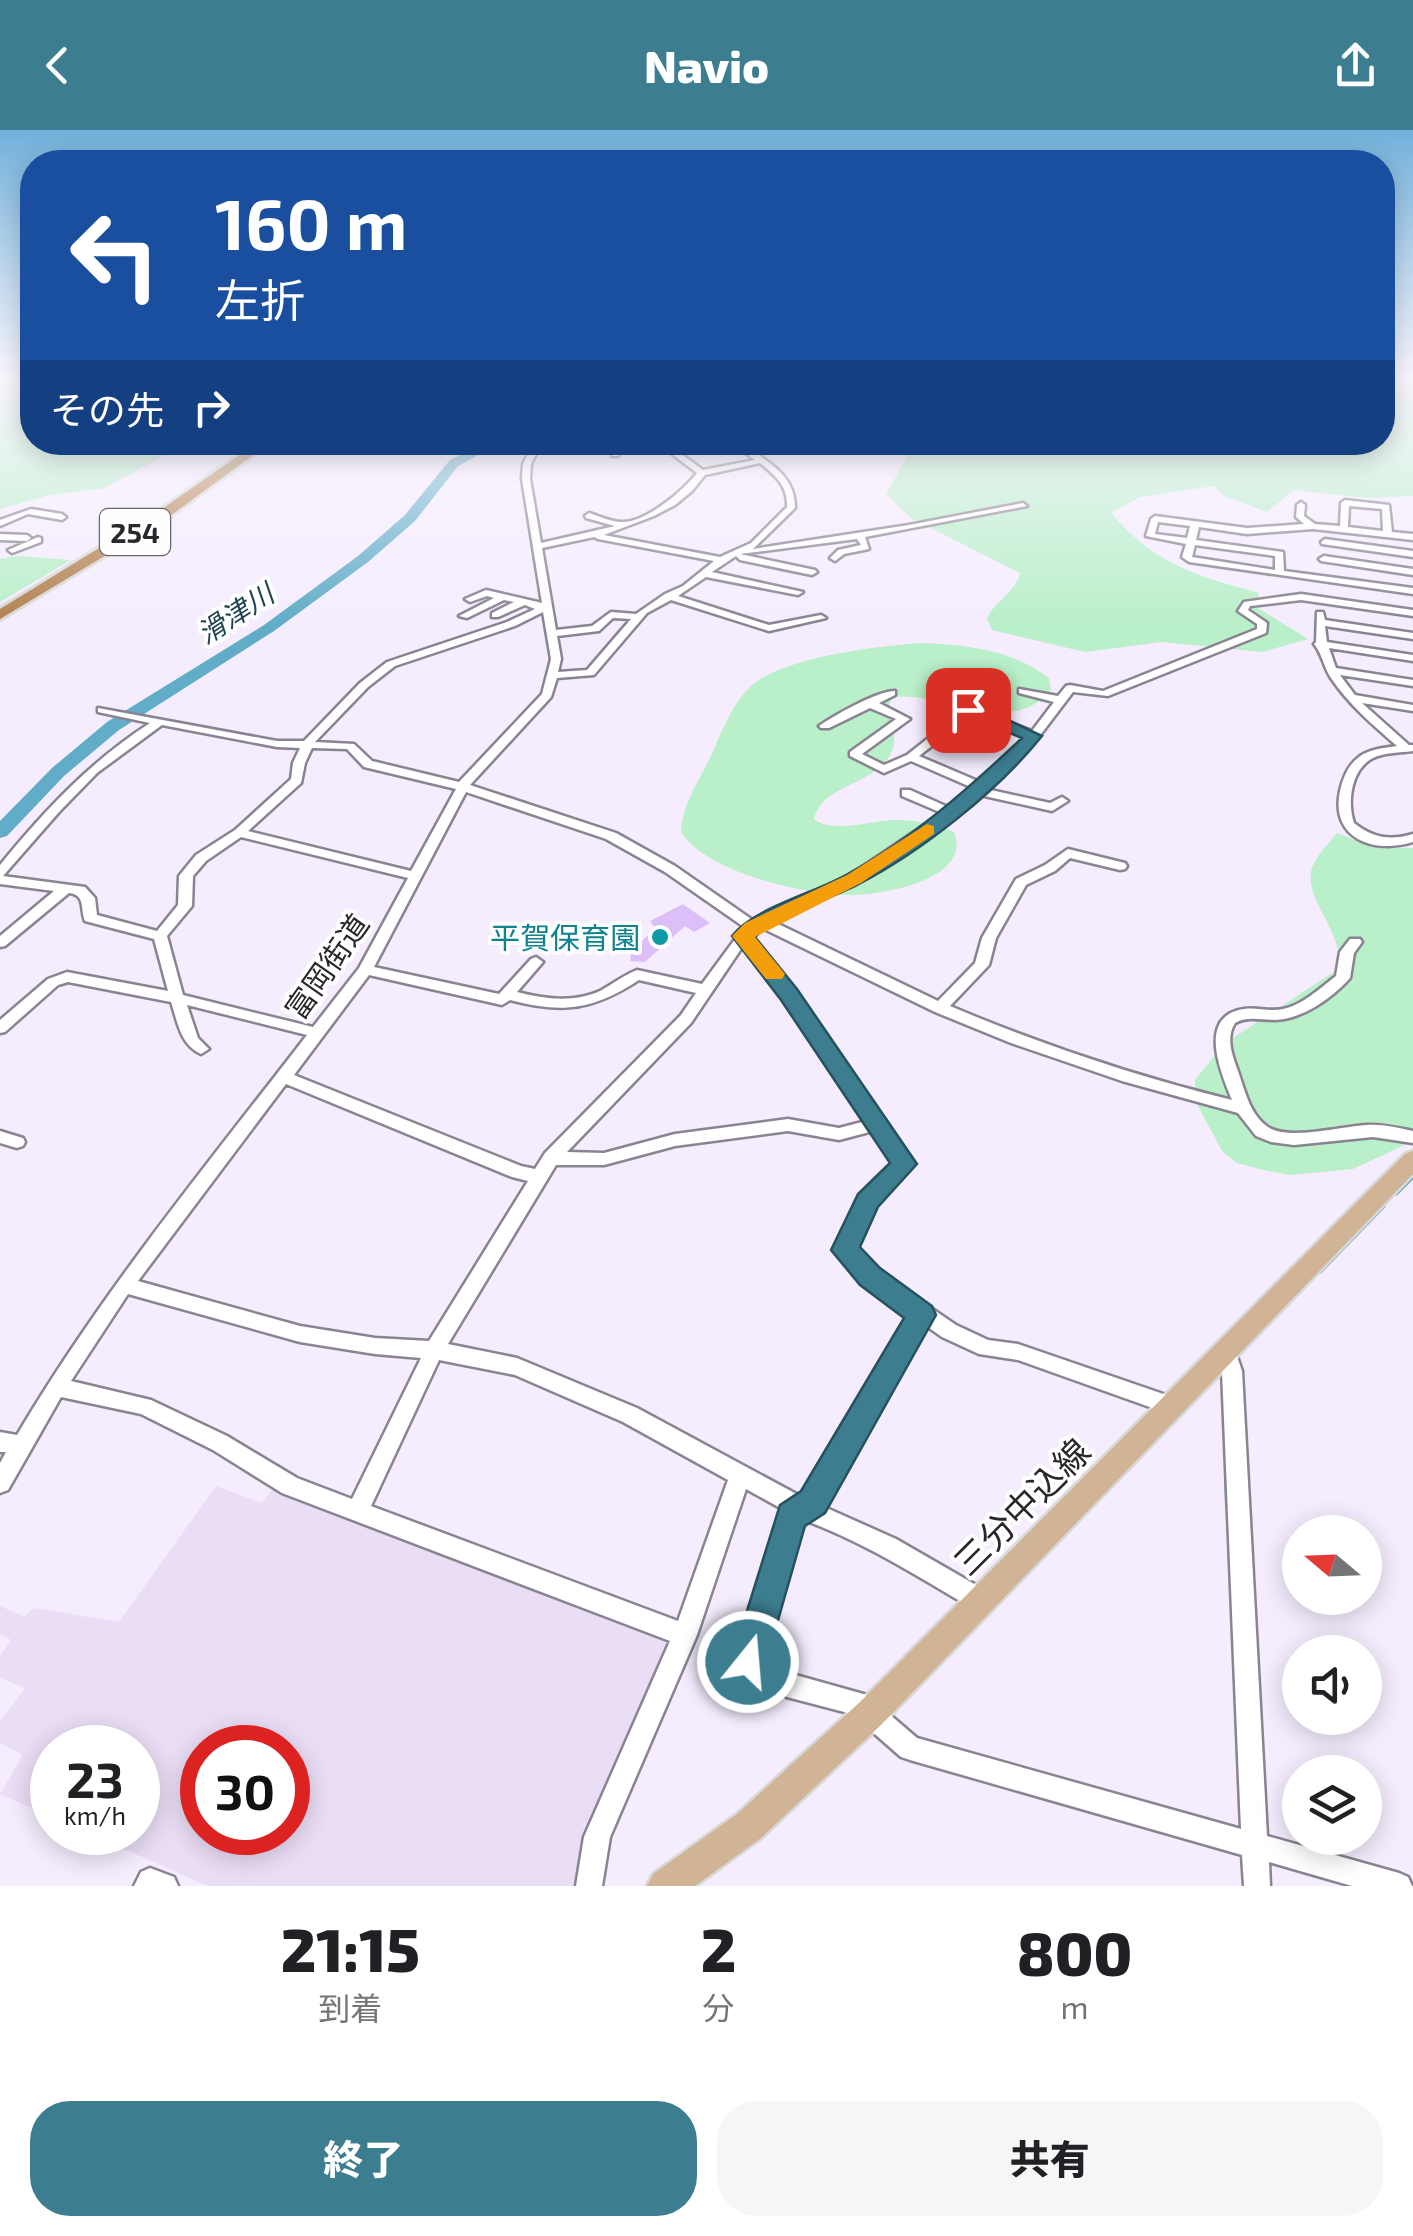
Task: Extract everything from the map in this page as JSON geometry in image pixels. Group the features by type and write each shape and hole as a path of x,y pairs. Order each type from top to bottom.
{"highway":[{"name":"254","path":"0,615 161,516 241,460"}],"main road":[{"name":"三分中込線","path":"665,1886 749,1826 872,1714 1413,1160"}],"street":[{"path":"531,460 526,471 544,608 553,633 554,675 590,673 638,617 763,538 793,506 785,480 766,464 757,462 702,472 684,460"},
{"path":"538,546 598,536 623,525 674,500 692,487 702,472"},
{"path":"1344,528 1345,503 1386,508 1388,533"},
{"path":"1301,505 1300,517 1319,526 1325,542 1324,579"},
{"path":"726,558 1023,506"},
{"path":"0,523 27,512 62,517"},
{"path":"589,516 623,525"},
{"path":"1281,545 1191,542 1150,536 1155,520 1272,530 1319,526 1413,536"},
{"path":"1195,525 1187,557 1193,561 1413,591"},
{"path":"1272,530 1281,545 1280,573"},
{"path":"598,536 812,572"},
{"path":"834,558 841,552 866,546 860,536"},
{"path":"0,537 32,539 12,550"},
{"path":"1325,542 1413,554"},
{"path":"1324,559 1413,572"},
{"path":"706,574 798,592"},
{"path":"470,599 486,592 544,608"},
{"path":"668,596 769,628 821,618"},
{"path":"464,616 503,597"},
{"path":"358,1512 434,1350 537,1176 686,1019 753,929 854,879 951,813 1034,736 1070,688 1104,694 1262,631 1264,626 1243,611 1247,604 1288,597 1413,613"},
{"path":"1321,600 1319,644 1331,670 1352,698 1410,749"},
{"path":"495,616 523,602"},
{"path":"160,936 185,906 186,876 201,858 239,833 297,780 299,763 308,745 364,685 401,658 512,624 544,608"},
{"path":"553,633 594,629 611,616 638,617"},
{"path":"1320,622 1413,636"},
{"path":"1319,644 1413,658"},
{"path":"1331,670 1413,682"},
{"name":"富岡街道","path":"0,1482 56,1387 124,1285 364,970 462,787 535,710 554,675"},
{"path":"1024,691 1062,700"},
{"path":"825,726 891,692"},
{"path":"1352,698 1413,708"},
{"path":"868,703 904,719 856,751 856,757 884,768 911,757 973,708 988,710 996,721 1034,736"},
{"path":"103,710 277,744 350,746 368,764 462,787 615,838 670,868 753,929 824,949 940,1008 1098,1072 1242,1108"},
{"path":"158,721 71,790 0,876 85,892 90,918 160,936"},
{"path":"1410,749 1375,754 1356,762 1349,773 1344,814 1348,825 1363,836 1399,843 1413,838"},
{"path":"911,757 980,789 1052,807 1062,801"},
{"path":"906,793 931,799 951,813"},
{"path":"239,833 416,876"},
{"path":"940,1008 982,965 989,938 1026,877 1050,868 1068,853 1120,866"},
{"path":"0,943 66,888"},
{"path":"753,929 789,994 904,1164 868,1201 845,1250 870,1276 922,1315 986,1348 1018,1352 1172,1406"},
{"path":"160,936 191,1040 200,1049"},
{"path":"1355,942 1347,952 1343,978 1314,1000 1286,1013 1244,1014 1230,1019 1224,1028 1224,1054 1242,1108 1262,1133 1285,1142 1365,1131 1413,1138"},
{"path":"364,970 502,1000 536,962"},
{"path":"510,995 556,1007 587,1003 637,975 706,990"},
{"path":"0,1028 53,982 67,976 318,1033"},
{"path":"284,1076 518,1172 537,1176"},
{"path":"550,1158 604,1159 675,1140 788,1125 839,1134 876,1124"},
{"path":"124,1285 300,1334 490,1359 567,1386 802,1509 840,1523 980,1600"},
{"path":"922,1315 813,1502 792,1516 748,1662 787,1685 834,1695 872,1714 910,1748 1399,1886"},
{"path":"1226,1351 1232,1371 1257,1886"},
{"path":"56,1387 144,1406 206,1436 290,1486 684,1635"},
{"path":"0,1442 22,1445"},
{"path":"589,1886 597,1837 684,1635 740,1475"},
{"path":"147,1886 150,1880 165,1886"}],"shaded area":[{"path":"216,1486 262,1503 275,1486 667,1634 671,1645 582,1886 208,1886 138,1855 160,1855 160,1725 30,1725 30,1807 0,1794 23,1755 0,1743 0,1721 25,1688 0,1678 0,1656 11,1640 0,1634 0,1606 25,1617 33,1608 119,1622"}],"green space":[{"path":"0,460 156,460 105,488 50,495 0,509"},
{"path":"905,460 1413,460 1413,496 1365,498 1294,490 1267,512 1224,496 1213,486 1140,497 1111,513 1144,545 1178,566 1259,593 1256,607 1308,639 1262,652 1162,642 1085,652 992,630 987,619 1020,573 911,518 886,494"},
{"path":"17,556 71,560 0,602 0,559"},
{"path":"923,643 1005,655 1049,678 1051,690 1035,704 997,712 892,697 894,741 889,757 881,767 836,792 819,808 814,819 832,826 906,820 954,832 956,848 951,862 939,873 884,892 852,895 809,891 734,870 712,859 681,832 691,794 732,711 751,686 786,667 809,660"},
{"path":"1337,833 1373,847 1413,848 1413,1141 1353,1169 1290,1175 1237,1163 1222,1151 1196,1102 1195,1080 1224,1044 1338,969 1336,943 1311,884 1315,862"}],"building":[{"name":"平賀保育園","path":"683,904 710,923 694,932 685,926 645,962 630,961 633,943 640,943 655,928 650,921"}],"waterway":[{"name":"滑津川","path":"0,832 58,772 113,726 269,628 363,559 410,518 460,460"},
{"path":"1396,1193 1413,1176"},
{"path":"1320,1271 1383,1206"},
{"path":"1224,1375 1227,1475"},
{"path":"1227,1472 1228,1505"}],"slow traffic":[{"path":"774,974 743,936 753,927 854,879 927,830"}],"place":[{"name":"平賀保育園","path":"660,937"}],"route":[{"path":"748,1662 792,1516 813,1502 922,1315 870,1276 845,1250 868,1201 904,1164 789,994 743,936 753,927 854,879 896,852 964,804 1034,736 996,721 988,710 968,710"}]}
